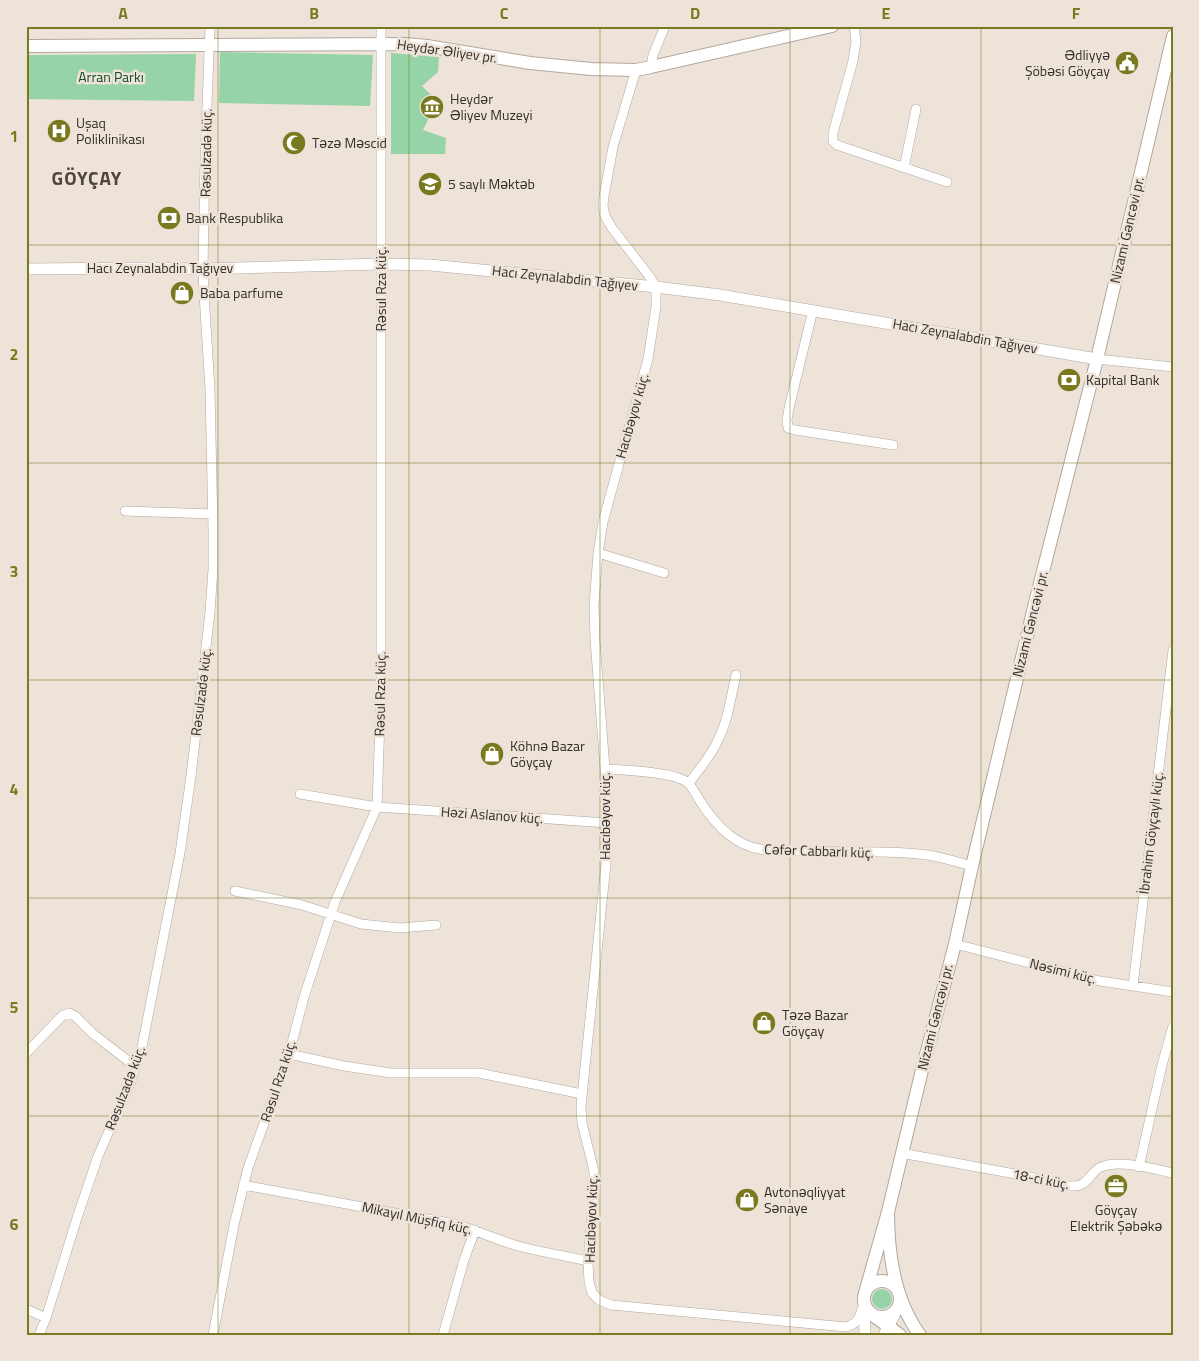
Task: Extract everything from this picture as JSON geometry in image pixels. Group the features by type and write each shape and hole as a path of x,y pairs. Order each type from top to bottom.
{"main road":[{"name":"Heydər Əliyev pr.","path":"26,46 381,43 427,46 530,63 591,69 636,70 832,26"},
{"name":"Nizami Gəncəvi pr.","path":"888,1212 1036,599 1097,359 1173,36"},
{"path":"888,1212 865,1296 868,1310 886,1331 900,1335"},
{"path":"872,1314 884,1317 890,1315 899,1301 889,1247 888,1212"},
{"path":"865,1296 872,1284 877,1282 883,1281 894,1286 899,1301 920,1335"}],"street":[{"name":"Rəsulzadə küç.","path":"39,1335 98,1156 136,1067 144,1037 180,854 191,776 210,612 213,569 210,389 203,269 210,26"},
{"name":"Rəsul Rza küç.","path":"213,1335 243,1185 289,1054 304,997 330,915 377,807 381,682 381,26"},
{"path":"651,68 653,55 665,26"},
{"path":"854,26 856,41 853,61 833,133 833,140 837,145 947,182"},
{"path":"636,70 613,147 603,206 605,216 612,228 656,287"},
{"path":"904,168 916,109"},
{"name":"Hacı Zeynalabdin Tağıyev","path":"26,269 203,269 382,264 430,265 720,295 1097,359"},
{"name":"Hacıbəyov küç.","path":"656,287 656,307 648,359 603,522 598,553 594,605 607,822 606,864 581,1106 582,1123 594,1171 588,1261 589,1282 592,1293 599,1300 610,1305 846,1327 858,1321 865,1296"},
{"path":"813,310 786,420 788,428 893,445"},
{"path":"1097,359 1173,367"},
{"path":"125,511 213,514"},
{"path":"598,553 664,573"},
{"name":"İbrahim Göyçaylı küç.","path":"1133,986 1173,650"},
{"path":"605,769 658,775 689,783 718,740 725,721 736,675"},
{"name":"Cəfər Cabbarlı küç.","path":"689,783 718,825 730,836 744,844 760,849 928,855 972,866"},
{"name":"Həzi Aslanov küç.","path":"300,794 377,807 607,822"},
{"path":"235,891 302,905 361,924 400,928 436,925"},
{"name":"Nəsimi küç.","path":"954,944 1100,981 1173,992"},
{"path":"26,1053 62,1016 69,1013 136,1067"},
{"path":"1139,1167 1162,1065 1173,1026"},
{"path":"289,1054 344,1066 391,1073 479,1073 582,1094"},
{"name":"18-ci küç.","path":"901,1153 1029,1176 1065,1186 1081,1185 1100,1167 1111,1164 1121,1163 1173,1173"},
{"name":"Mikayıl Müşfiq küç.","path":"243,1185 445,1222 475,1230 519,1246 588,1261"},
{"path":"443,1335 464,1260 475,1230"},
{"path":"865,1296 865,1335"},
{"path":"886,1331 899,1301"},
{"path":"26,1310 46,1318"}],"green space":[{"path":"220,52 373,55 370,106 219,103"},
{"path":"391,53 439,57 438,72 422,86 434,98 422,106 430,116 423,130 446,138 445,154 391,154"},
{"name":"Arran Parkı","path":"196,54 194,101 26,99 26,55"},
{"path":"882,1289 889,1292 892,1299 889,1306 882,1309 875,1306 872,1299 875,1292"}],"place":[{"name":"Ədliyyə Şöbəsi Göyçay","path":"1127,63"},
{"name":"Heydər Əliyev Muzeyi","path":"432,107"},
{"name":"Uşaq Poliklinikası","path":"59,131"},
{"name":"Təzə Məscid","path":"294,143"},
{"name":"5 saylı Məktəb","path":"430,184"},
{"name":"Bank Respublika","path":"169,218"},
{"name":"Baba parfume","path":"182,293"},
{"name":"Kapital Bank","path":"1069,380"},
{"name":"Köhnə Bazar Göyçay","path":"492,754"},
{"name":"Təzə Bazar Göyçay","path":"764,1023"},
{"name":"Göyçay Elektrik Şəbəkə","path":"1116,1186"},
{"name":"Avtonəqliyyat Sənaye","path":"747,1200"}],"district":[{"name":"GÖYÇAY","path":"87,178"}]}
